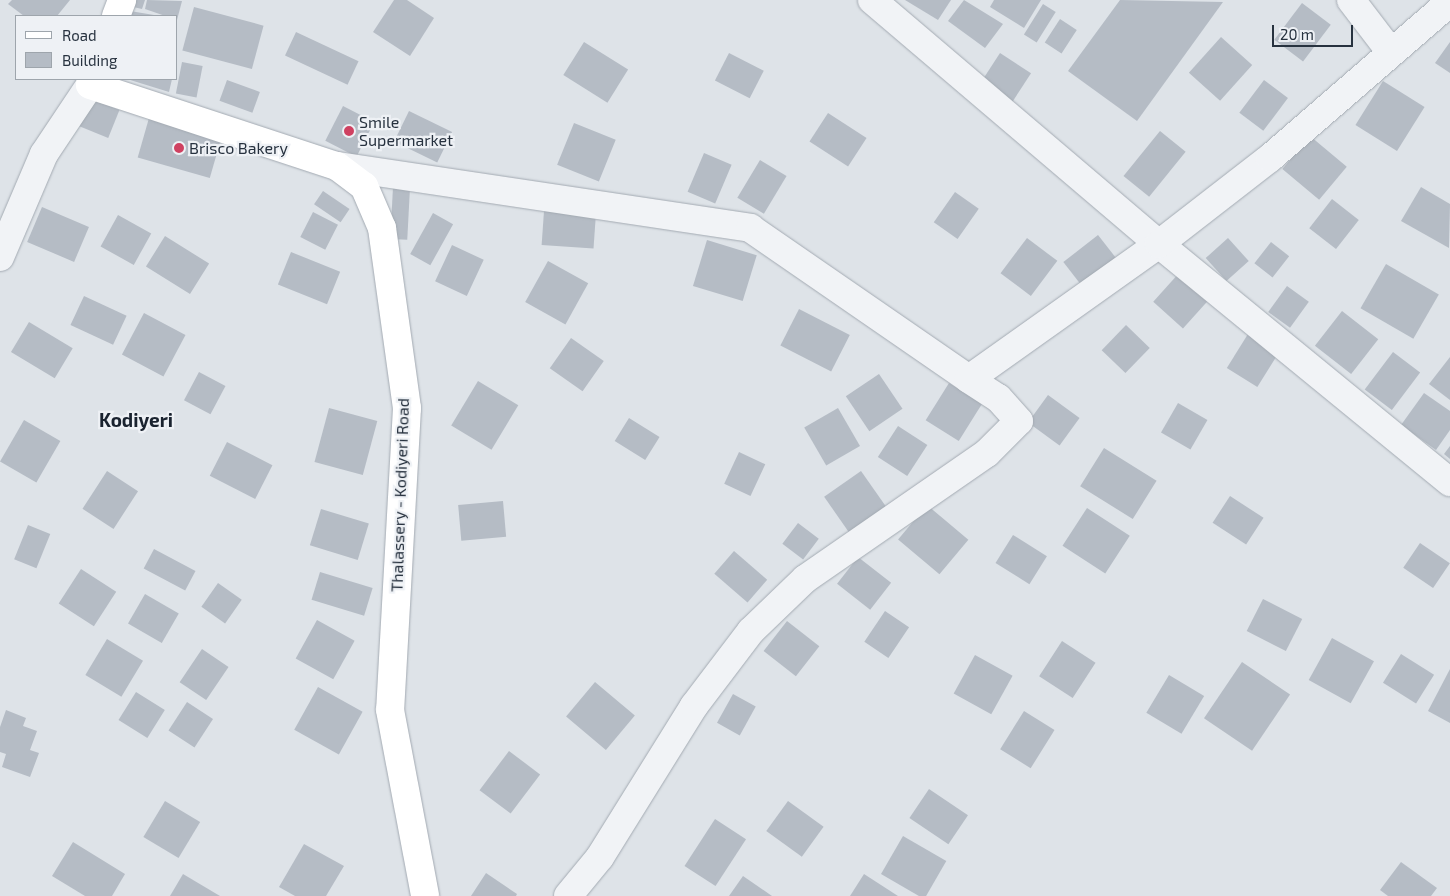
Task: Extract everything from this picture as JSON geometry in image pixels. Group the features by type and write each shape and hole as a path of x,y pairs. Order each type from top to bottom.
{"main road":[{"path":"116,15 122,0"},
{"name":"Thalassery - Kodiyeri Road","path":"91,82 337,166 364,186 382,228 407,408 390,710 425,896"}],"street":[{"path":"872,0 1159,244 1450,482"},
{"path":"1351,0 1390,52"},
{"path":"969,379 1159,244 1270,158 1390,52 1450,2"},
{"path":"0,257 44,154 91,82"},
{"path":"337,166 750,228 998,398 1020,421 987,453 806,579 751,632 694,706 600,857 568,896"}],"building":[{"path":"12,0 70,0 58,15 23,15 8,4"},
{"path":"130,0 145,0 142,9 129,6"},
{"path":"147,0 182,1 178,16 162,15 145,9"},
{"path":"394,0 407,0 434,18 410,56 373,32"},
{"path":"905,0 951,0 938,20"},
{"path":"964,0 1003,24 985,48 948,21"},
{"path":"994,0 1041,0 1024,28 990,7"},
{"path":"1120,0 1223,2 1137,121 1068,71"},
{"path":"1302,3 1331,25 1303,61 1274,40"},
{"path":"1043,4 1056,12 1037,42 1024,35"},
{"path":"194,7 264,26 252,69 182,50"},
{"path":"130,11 154,15 129,15"},
{"path":"1060,19 1077,30 1062,53 1045,42"},
{"path":"296,32 359,61 348,85 285,56"},
{"path":"1221,37 1252,65 1220,101 1189,73"},
{"path":"584,42 628,70 607,103 563,75"},
{"path":"1450,42 1450,73 1435,63"},
{"path":"729,53 764,71 750,98 715,81"},
{"path":"1000,53 1031,73 1013,102 981,82"},
{"path":"182,62 203,66 197,97 176,93"},
{"path":"130,80 172,80 169,92"},
{"path":"227,80 260,92 252,113 219,101"},
{"path":"1264,80 1288,98 1263,131 1239,113"},
{"path":"1383,81 1425,107 1397,151 1355,125"},
{"path":"87,97 119,110 108,138 76,125"},
{"name":"Smile Supermarket","path":"343,106 374,122 356,157 325,141"},
{"path":"409,111 452,132 437,163 394,142"},
{"path":"828,113 867,138 848,167 809,142"},
{"name":"Brisco Bakery","path":"149,118 221,139 210,178 138,157"},
{"path":"574,123 616,140 599,182 557,165"},
{"path":"1160,131 1186,152 1149,197 1123,176"},
{"path":"1310,136 1347,167 1319,200 1282,169"},
{"path":"704,153 732,165 715,203 688,192"},
{"path":"760,160 787,176 764,214 737,198"},
{"path":"393,187 410,188 407,240 390,239"},
{"path":"1421,187 1450,204 1449,248 1401,221"},
{"path":"323,191 350,209 341,222 314,204"},
{"path":"955,192 979,209 958,239 934,222"},
{"path":"1332,199 1359,220 1336,249 1309,228"},
{"path":"42,207 89,227 74,262 27,242"},
{"path":"544,211 596,215 594,249 542,245"},
{"path":"313,212 338,225 325,250 300,237"},
{"path":"433,213 453,224 430,265 410,254"},
{"path":"118,215 151,233 134,265 101,246"},
{"path":"1098,235 1119,262 1084,289 1063,262"},
{"path":"165,236 209,264 190,294 146,267"},
{"path":"1027,238 1057,261 1031,296 1001,273"},
{"path":"1228,238 1249,261 1226,281 1206,258"},
{"path":"707,240 757,255 743,301 693,286"},
{"path":"1271,242 1289,256 1273,277 1254,263"},
{"path":"452,245 484,260 467,296 435,281"},
{"path":"291,252 340,272 327,304 278,284"},
{"path":"548,261 588,283 565,324 525,302"},
{"path":"1386,264 1439,294 1413,339 1360,308"},
{"path":"1180,272 1210,299 1183,328 1153,302"},
{"path":"1287,286 1309,302 1290,328 1268,312"},
{"path":"84,296 127,316 113,345 70,325"},
{"path":"799,309 850,335 831,371 780,346"},
{"path":"1342,311 1378,339 1351,374 1315,346"},
{"path":"144,313 185,335 163,377 122,354"},
{"path":"29,322 73,348 55,378 11,352"},
{"path":"1126,325 1150,348 1125,373 1102,350"},
{"path":"1248,334 1279,353 1257,387 1227,368"},
{"path":"571,338 604,361 583,391 550,368"},
{"path":"1393,352 1420,372 1392,410 1365,390"},
{"path":"1450,357 1450,400 1429,384"},
{"path":"199,372 225,386 210,414 184,400"},
{"path":"879,374 902,409 869,431 846,396"},
{"path":"478,381 518,405 492,450 451,426"},
{"path":"949,383 982,404 959,441 926,420"},
{"path":"1424,393 1450,411 1450,430 1436,450 1401,425"},
{"path":"1048,395 1080,418 1060,445 1028,423"},
{"path":"1178,403 1207,420 1190,449 1161,432"},
{"path":"329,408 377,421 363,475 315,462"},
{"path":"838,408 860,446 826,466 804,428"},
{"path":"629,418 660,437 645,460 615,441"},
{"path":"24,420 60,441 36,483 0,462"},
{"path":"898,426 927,445 907,476 878,457"},
{"path":"227,442 272,465 255,499 210,476"},
{"path":"1450,446 1450,459 1444,454"},
{"path":"1104,448 1157,481 1133,519 1080,486"},
{"path":"739,452 765,464 750,496 724,484"},
{"path":"107,471 138,491 114,529 82,509"},
{"path":"861,471 887,508 850,534 824,497"},
{"path":"1230,496 1264,518 1246,545 1213,523"},
{"path":"503,501 506,537 461,541 458,505"},
{"path":"927,505 968,540 939,574 898,539"},
{"path":"1087,508 1130,536 1105,574 1062,546"},
{"path":"321,509 369,524 358,560 310,545"},
{"path":"798,523 819,539 803,559 782,544"},
{"path":"28,525 50,534 36,568 14,559"},
{"path":"1013,535 1047,556 1029,584 996,563"},
{"path":"1420,543 1450,563 1433,588 1403,568"},
{"path":"154,549 195,571 185,590 144,568"},
{"path":"734,551 767,580 748,603 714,574"},
{"path":"858,557 891,583 870,610 837,584"},
{"path":"81,569 116,592 94,626 59,603"},
{"path":"320,572 373,588 364,616 312,600"},
{"path":"218,583 242,600 225,623 201,607"},
{"path":"145,594 179,614 162,643 128,623"},
{"path":"1263,599 1302,619 1286,651 1247,631"},
{"path":"885,611 909,627 888,658 864,642"},
{"path":"317,620 355,641 333,679 296,658"},
{"path":"787,621 819,646 796,676 764,651"},
{"path":"1332,638 1374,661 1351,703 1309,680"},
{"path":"107,639 143,661 121,697 85,675"},
{"path":"1062,641 1096,663 1073,698 1039,676"},
{"path":"202,649 229,667 206,700 180,682"},
{"path":"1401,654 1434,675 1416,704 1383,683"},
{"path":"975,655 1013,676 991,714 954,693"},
{"path":"1242,662 1290,694 1252,751 1204,718"},
{"path":"1450,669 1450,723 1428,711"},
{"path":"1169,675 1204,696 1181,734 1146,713"},
{"path":"595,682 635,715 606,750 566,716"},
{"path":"318,687 363,712 339,755 294,730"},
{"path":"136,692 165,710 147,738 119,720"},
{"path":"733,694 756,707 740,735 717,723"},
{"path":"187,702 213,719 194,747 168,731"},
{"path":"6,710 26,718 23,726 37,731 30,750 39,753 30,777 2,767 6,754 0,752 0,727"},
{"path":"1024,711 1055,730 1031,768 1000,749"},
{"path":"509,751 540,774 511,814 480,790"},
{"path":"929,789 968,815 948,844 909,818"},
{"path":"165,801 200,822 179,858 143,837"},
{"path":"788,801 824,827 802,857 766,831"},
{"path":"715,819 746,839 716,886 685,866"},
{"path":"903,836 946,861 926,896 919,896 881,874"},
{"path":"73,842 125,874 112,896 85,896 52,876"},
{"path":"304,844 344,866 326,896 295,896 279,887"},
{"path":"1401,862 1437,888 1431,896 1388,896 1380,890"},
{"path":"486,873 517,894 516,896 471,896"},
{"path":"183,874 220,896 170,896"},
{"path":"864,874 898,896 850,896"},
{"path":"743,876 772,896 729,896"}],"place":[{"name":"Smile Supermarket","path":"349,131"},
{"name":"Brisco Bakery","path":"179,148"}],"district":[{"name":"Kodiyeri","path":"136,420"}]}
